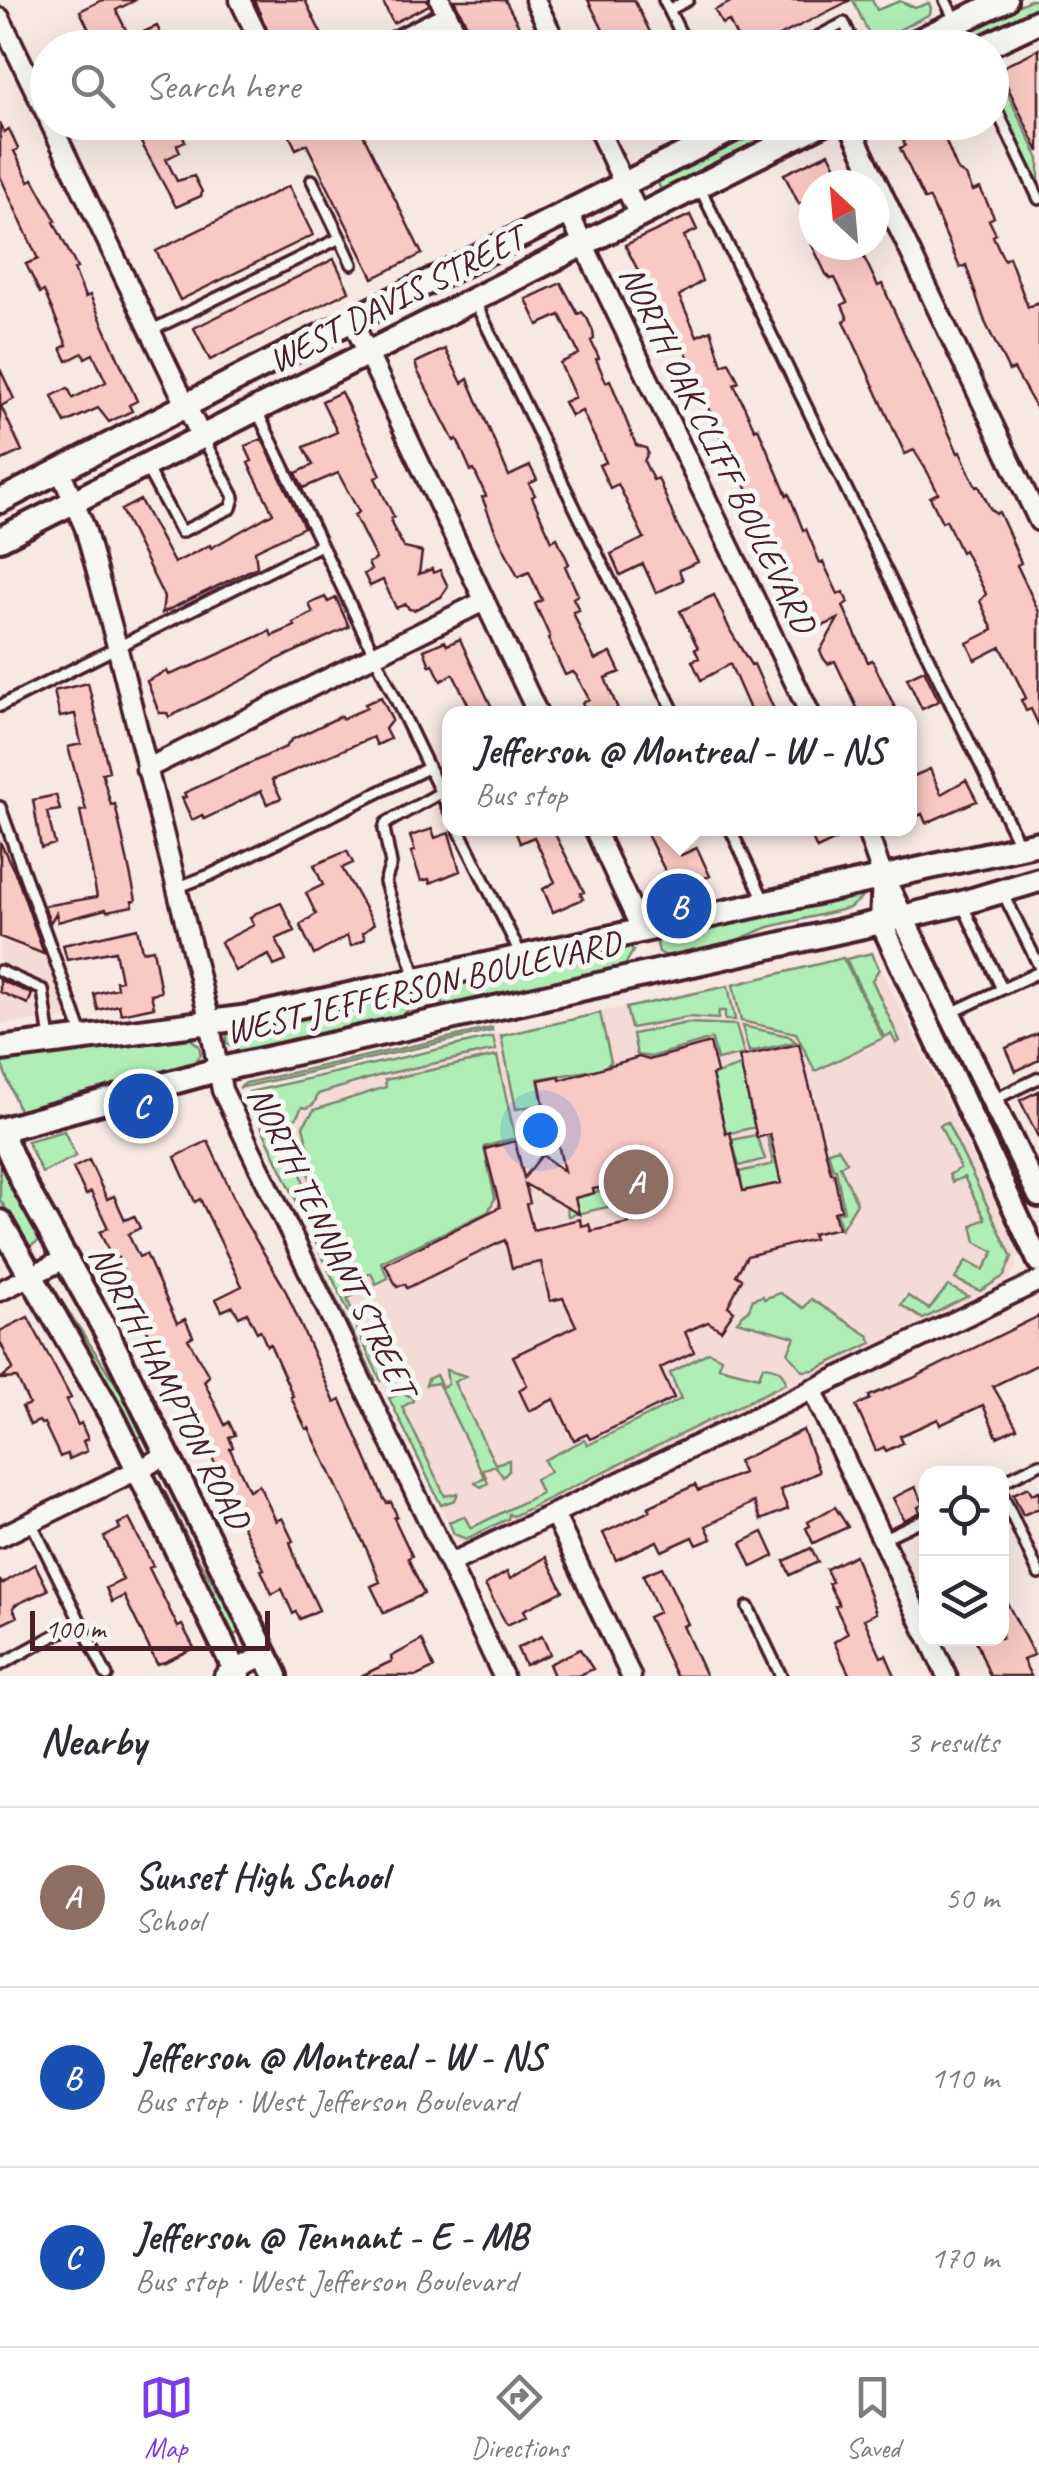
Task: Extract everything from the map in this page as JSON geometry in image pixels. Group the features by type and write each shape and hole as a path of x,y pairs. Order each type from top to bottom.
{"main road":[{"path":"940,30 1004,0"},
{"path":"1009,35 1039,21"},
{"name":"WEST DAVIS STREET","path":"0,501 712,140"},
{"name":"WEST DAVIS STREET","path":"0,539 789,140"},
{"name":"WEST JEFFERSON BOULEVARD","path":"0,1049 209,1024 1029,845"},
{"name":"WEST JEFFERSON BOULEVARD","path":"0,1131 216,1070 881,922 1039,880"},
{"path":"641,929 644,972"},
{"path":"416,978 426,1021"},
{"name":"NORTH HAMPTON ROAD","path":"0,1131 25,1186 107,1334 271,1665"},
{"name":"NORTH HAMPTON ROAD","path":"0,1222 33,1275 138,1470 232,1674"}],"street":[{"path":"240,0 254,30"},
{"path":"535,0 549,30"},
{"path":"410,30 444,8"},
{"path":"0,18 30,80"},
{"path":"59,140 201,436"},
{"path":"604,140 640,216"},
{"path":"857,140 1039,521"},
{"name":"NORTH OAK CLIFF BOULEVARD","path":"568,212 806,706"},
{"path":"352,320 534,706"},
{"name":"NORTH TENNANT STREET","path":"60,470 86,528 222,1090 503,1676"},
{"path":"146,770 484,601"},
{"path":"598,836 641,929"},
{"path":"869,836 883,876 1039,1196"},
{"path":"883,876 881,922 1039,1262"},
{"path":"0,1291 65,1260"},
{"path":"451,1562 1039,1281"},
{"path":"812,1390 919,1617"},
{"path":"0,1537 168,1456"},
{"path":"554,1514 631,1676"},
{"path":"932,1646 946,1676"},
{"path":"232,1674 271,1665"}],"lane":[{"path":"679,30 667,5 688,0"},
{"path":"945,0 956,22"},
{"path":"1009,136 1039,199"},
{"path":"312,180 352,264"},
{"path":"699,186 1029,845"},
{"path":"150,331 340,238"},
{"path":"474,300 670,706"},
{"path":"256,409 442,797"},
{"path":"145,465 181,532 232,508 234,497 201,436"},
{"path":"0,706 320,545"},
{"path":"176,888 428,768"},
{"path":"416,978 386,882 391,864 384,829 386,822 440,793"},
{"path":"0,807 84,1040"},
{"path":"462,836 521,954"},
{"path":"734,836 765,902"},
{"path":"951,1014 1039,969 1003,892"},
{"path":"962,903 1002,989"},
{"path":"0,971 43,990 51,1044"},
{"path":"993,1100 1039,1078"},
{"path":"1009,1479 1039,1464"},
{"path":"1009,1509 1039,1574"},
{"path":"882,1539 919,1521"},
{"path":"31,1522 107,1676"},
{"path":"748,1607 780,1676"},
{"path":"0,1665 79,1622"}],"shaded area":[{"path":"7,825 71,1018 0,1024 0,829"},
{"path":"873,951 1018,1249 1009,1280 467,1544 457,1542 245,1096 248,1091"}],"green space":[{"path":"853,0 872,0 877,10 900,1 915,8 929,3 931,8 930,14 899,30 867,30"},
{"path":"1030,0 1039,0 1039,7 990,30 967,30"},
{"path":"1009,96 1039,159 1039,189 1009,126"},
{"path":"741,140 763,140 662,191 657,182"},
{"path":"851,893 863,897 849,908 769,927 724,945 666,956 659,952 660,935"},
{"path":"625,942 633,951 625,965 446,1006 434,996 436,988 444,983"},
{"path":"872,953 879,969 872,980 900,1041 896,1043 891,1034 884,1037 846,959"},
{"path":"843,958 883,1038 815,1071 796,1033 741,1021 733,985"},
{"path":"728,986 735,1020 725,1020 725,1011 719,1011 718,1019 689,1017 631,1028 626,1008"},
{"path":"397,993 407,997 409,1009 403,1015 238,1051 226,1042 234,1029"},
{"path":"600,1013 611,1062 601,1069 538,1079 543,1104 516,1109 501,1036"},
{"path":"687,1023 736,1025 744,1054 717,1060 712,1039 651,1057 637,1055 633,1034"},
{"path":"742,1026 789,1036 796,1042 749,1052"},
{"path":"492,1031 239,1088 246,1083"},
{"path":"493,1037 496,1050 381,1075 318,1094 314,1104 302,1107 293,1124 301,1161 306,1160 307,1166 300,1169 308,1200 351,1287 365,1281 363,1290 347,1299 377,1364 391,1359 393,1363 389,1375 381,1381 247,1096 249,1092"},
{"path":"191,1039 199,1046 201,1055 193,1063 20,1113 0,1060"},
{"path":"497,1056 515,1138 484,1147 495,1198 488,1212 381,1262 388,1278 376,1284 371,1273 356,1280 354,1276 358,1274 320,1196 316,1197 308,1172 314,1170 303,1126 314,1110 386,1087 385,1080"},
{"path":"741,1066 755,1127 726,1134 712,1075"},
{"path":"236,1094 376,1381 369,1376"},
{"path":"947,1122 1012,1257 1004,1276 980,1291 955,1279 966,1261 983,1270 994,1252 976,1242 972,1225 985,1219 964,1177 952,1182 949,1175 960,1168 940,1125"},
{"path":"64,1131 76,1156 42,1173 27,1141"},
{"path":"756,1135 765,1159 739,1166 732,1140"},
{"path":"767,1135 781,1183 743,1191 739,1172 773,1164"},
{"path":"838,1148 847,1162 840,1166 857,1203 841,1229 837,1213 844,1211 836,1169 828,1151"},
{"path":"0,1165 37,1235 39,1241 30,1246 0,1200"},
{"path":"613,1187 616,1205 568,1216 565,1201"},
{"path":"948,1286 968,1296 923,1319 901,1305 908,1296 929,1309"},
{"path":"780,1293 804,1308 811,1299 869,1336 872,1343 815,1370 803,1371 788,1353 795,1337 737,1321 753,1299"},
{"path":"59,1297 123,1395 144,1435 136,1439"},
{"path":"709,1352 721,1358 719,1367 759,1377 763,1366 772,1367 781,1372 786,1383 513,1516 509,1514 508,1519 466,1539 454,1534 449,1522 464,1516 471,1528 541,1493 535,1479 550,1472 544,1460 584,1440 588,1445 681,1399 670,1373"},
{"path":"446,1370 466,1376 454,1382 495,1464 509,1460 509,1471 503,1477 495,1465 483,1470 488,1483 481,1487 475,1483 484,1477 438,1383 426,1385 436,1375 442,1387 448,1384"},
{"path":"402,1393 412,1397 413,1401 402,1407 445,1496 458,1493 455,1500 441,1505 389,1398"},
{"path":"165,1491 194,1552 240,1632 234,1635 162,1492"}],"building":[{"path":"102,0 136,0 116,10 126,30 89,30 80,11"},
{"path":"254,0 305,0 319,30 267,30"},
{"path":"382,0 428,0 429,5 393,23"},
{"path":"454,0 505,0 521,30 470,30"},
{"path":"588,0 634,0 649,30 603,30"},
{"path":"735,0 851,0 791,30 733,30 729,21 722,24 715,10"},
{"path":"1039,49 1039,152 1009,90 1009,64"},
{"path":"0,123 4,132 9,129 18,149 14,151 29,181 33,179 56,221 85,297 90,295 137,401 129,405 132,411 109,422 98,408 65,423 52,396 68,388 73,398 106,382 93,354 85,358 83,353 67,361 61,348 67,345 44,291 40,293 26,264 38,259 0,176"},
{"path":"140,140 185,140 177,145 180,152 166,159 177,181 194,176 202,192 176,207"},
{"path":"292,140 366,140 422,254 373,278 307,144 296,149"},
{"path":"903,140 945,140 958,171 966,176 973,191 980,188 994,217 989,220 996,234 993,236 1004,260 1009,257 1028,307 1039,302 1039,413 1014,369 1009,371 985,322 966,265 960,268 930,199 924,199 900,148 905,146"},
{"path":"829,153 838,170 799,170 799,204 784,174"},
{"path":"289,186 313,235 180,300 156,251"},
{"path":"690,215 697,230 684,236 702,281 679,296 697,336 711,330 722,365 729,362 739,382 734,384 803,530 806,529 838,594 843,592 848,602 843,606 868,662 872,660 894,706 856,706 835,661 828,664 824,659 820,651 838,619 812,631 773,544 777,542 765,516 759,518 756,510 761,508 756,496 752,498 718,432 679,335 675,337 670,331 625,245"},
{"path":"334,259 349,291 210,360 194,328"},
{"path":"819,260 865,260 878,286 882,284 976,487 979,486 990,508 996,514 999,512 1039,612 1039,726 1031,709 1026,711 1021,700 1026,698 1001,647 975,660 967,643 993,630 980,601 986,594 930,497 938,493 927,471 914,450 905,454 844,321 848,319 842,305 847,302 835,278 826,274"},
{"path":"561,283 578,314 582,312 587,318 599,358 596,359 606,382 610,380 636,445 646,448 644,461 653,480 658,478 677,525 698,562 679,570 683,580 656,593 643,564 620,575 611,554 644,538 618,484 610,488 599,465 606,462 582,411 571,416 564,402 575,397 560,363 579,354 560,315 538,325 526,299"},
{"path":"445,349 462,383 468,379 509,476 530,466 537,480 529,484 535,495 532,497 552,541 557,538 569,564 565,566 578,595 573,598 579,610 573,612 582,634 595,660 611,653 620,672 605,678 617,706 583,706 589,699 576,675 565,675 535,604 542,600 529,572 518,577 495,530 474,470 471,471 457,439 454,441 415,363"},
{"path":"0,369 14,399 1,406 22,451 0,461"},
{"path":"341,392 381,475 375,478 404,548 422,552 419,574 440,570 448,587 441,597 414,610 406,604 396,608 383,580 370,586 364,574 371,570 368,563 376,559 354,515 359,512 338,473 303,488 296,473 313,465 304,447 337,432 322,401"},
{"path":"262,439 304,527 255,551 257,567 162,613 164,597 121,510 140,500 174,563 210,545 211,548 273,513 248,463 252,461 245,446"},
{"path":"714,595 731,632 751,665 754,664 772,706 748,706 730,664 701,680 692,661 699,658 695,649 698,648 680,611"},
{"path":"325,597 328,602 336,598 349,627 274,661 169,717 159,713 147,681 167,671 169,675 195,665 270,631 272,636 295,626 293,623 313,613 309,604"},
{"path":"460,639 491,706 469,706 453,674 441,681 433,664 430,666 424,650 445,641 447,645"},
{"path":"924,670 939,701 922,709 907,678"},
{"path":"88,683 109,771 102,773 111,805 115,804 136,900 132,901 133,906 58,922 56,913 50,923 44,906 97,897 80,811 86,810 68,747 81,744 75,714 60,717 54,691"},
{"path":"381,697 392,720 385,729 390,739 377,745 373,737 272,780 281,798 267,804 261,791 204,819 202,815 192,820 182,798 186,797 184,793 286,747 291,740 341,716 342,719 367,708 365,704"},
{"path":"930,769 941,794 966,780 977,801 926,823 922,814 917,816 917,775"},
{"path":"56,795 60,810 47,812 55,844 41,848 33,800"},
{"path":"432,829 435,838 450,836 460,871 430,883 429,879 421,881 410,836"},
{"path":"517,836 556,836 584,892 580,893 583,899 553,912 543,889 555,882 534,837 520,843"},
{"path":"648,836 673,836 681,855 697,848 710,876 674,889"},
{"path":"811,836 834,836 836,840 817,849"},
{"path":"0,842 17,877 44,954 0,937"},
{"path":"347,851 353,863 342,868 374,924 363,933 365,939 351,946 347,936 314,955 300,925 316,914 306,893 323,885 314,865"},
{"path":"281,903 295,931 276,939 286,961 274,966 269,955 235,971 221,942 254,925 250,918 256,913"},
{"path":"137,928 142,951 153,949 161,992 151,994 154,1007 121,1014 119,1005 98,1010 94,994 117,988 116,981 121,980 115,951 67,960 63,945"},
{"path":"0,980 32,994 28,1004 0,992"},
{"path":"1039,1033 1039,1060 1016,1071 1006,1048"},
{"path":"710,1043 717,1073 712,1075 743,1191 781,1183 770,1134 757,1138 739,1057 799,1044 834,1173 841,1210 834,1212 838,1228 812,1234 814,1239 747,1256 736,1275 742,1279 728,1306 734,1311 721,1330 708,1322 685,1332 694,1352 660,1368 674,1398 590,1439 587,1434 574,1440 554,1399 529,1411 519,1390 527,1385 513,1356 576,1326 563,1298 550,1301 541,1262 512,1268 505,1240 407,1288 405,1284 397,1287 385,1264 500,1207 485,1149 515,1141 524,1178 542,1155 564,1171 551,1111 546,1117 539,1080 559,1076 560,1080 639,1057 649,1060","holes":["525,1184 579,1214 575,1198 594,1193 593,1189 621,1184 629,1223 591,1231 589,1224 581,1226 580,1219 533,1230"]},
{"path":"1039,1091 1039,1139 1020,1100"},
{"path":"208,1141 243,1218 284,1287 335,1403 341,1400 384,1499 391,1502 397,1516 394,1518 412,1556 408,1558 424,1594 384,1613 371,1586 380,1582 367,1550 309,1428 306,1429 270,1344 267,1346 247,1313 239,1317 233,1306 222,1311 216,1299 242,1286 175,1157"},
{"path":"89,1160 107,1199 114,1196 125,1220 134,1216 140,1228 128,1234 139,1257 146,1254 177,1323 185,1319 193,1336 188,1339 209,1376 204,1381 225,1425 229,1422 235,1435 229,1437 233,1447 230,1449 249,1490 259,1485 276,1521 282,1518 293,1541 290,1542 298,1566 319,1610 300,1619 296,1612 293,1614 282,1589 272,1594 198,1426 193,1428 169,1370 147,1335 118,1258 113,1261 100,1232 108,1228 91,1192 86,1195 73,1168"},
{"path":"1039,1316 1039,1364 993,1386 1017,1428 997,1437 983,1405 940,1425 938,1419 900,1436 903,1443 876,1451 856,1406 869,1396"},
{"path":"28,1317 88,1439 83,1441 87,1451 69,1459 67,1454 60,1457 44,1423 30,1425 22,1407 29,1404 17,1378 0,1379 13,1369 0,1342 0,1331"},
{"path":"803,1430 819,1472 780,1490 788,1509 761,1520 754,1502 706,1526 712,1539 697,1545 693,1537 662,1551 657,1541 616,1560 603,1533 695,1485 698,1491 743,1473 738,1461"},
{"path":"915,1487 919,1512 904,1520 893,1498"},
{"path":"1028,1487 1032,1494 1039,1491 1039,1508 1023,1515 1013,1494"},
{"path":"835,1507 848,1527 813,1543 806,1528 810,1526 808,1522"},
{"path":"129,1519 178,1627 182,1625 194,1648 157,1664 124,1596 112,1602 106,1588 123,1580 104,1537"},
{"path":"763,1532 774,1556 752,1567 741,1543"},
{"path":"811,1548 818,1562 790,1575 784,1561"},
{"path":"855,1555 876,1613 864,1619 881,1657 886,1655 895,1676 850,1676 834,1642 848,1633 835,1606 839,1605 826,1569"},
{"path":"546,1557 563,1591 524,1610 527,1616 507,1625 485,1585 507,1572 510,1579"},
{"path":"35,1564 48,1590 15,1605 17,1617 0,1625 0,1580 2,1584"},
{"path":"662,1567 706,1676 676,1676 648,1617 659,1612 643,1575"},
{"path":"1009,1607 1034,1655 1023,1660 1031,1676 990,1676 978,1646 1009,1646"},
{"path":"542,1636 550,1654 525,1665 517,1648"},
{"path":"422,1640 434,1668 417,1676 361,1676 392,1661 391,1657"},
{"path":"580,1649 593,1669 578,1676 554,1676 549,1664"}],"place":[{"name":"Jefferson @ Montreal - W - NS","path":"679,906"},
{"name":"Jefferson @ Tennant - E - MB","path":"141,1106"},
{"name":"Sunset High School","path":"636,1182"}]}
